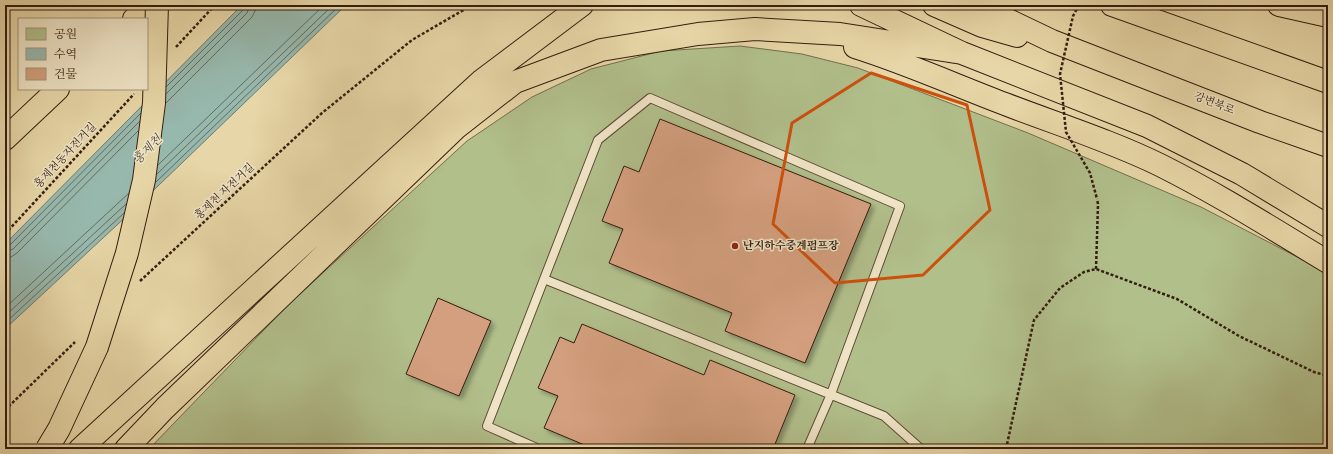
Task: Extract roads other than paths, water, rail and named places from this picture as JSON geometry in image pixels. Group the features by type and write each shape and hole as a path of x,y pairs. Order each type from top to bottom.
{"highway":[{"path":"135,18 147,5"},
{"path":"135,18 152,5"},
{"path":"48,449 59,429 97,347 127,253 144,180 154,104 157,5"},
{"path":"80,449 481,81 582,5"},
{"path":"861,5 962,53 1147,126 1242,174 1328,226"},
{"name":"강변북로","path":"934,5 979,15 1052,41 1260,122 1328,146"},
{"path":"1112,5 1328,82"},
{"path":"1288,7 1328,16"},
{"path":"126,449 165,408 456,128 515,82 601,50 698,34 755,29 840,34 962,53"},
{"path":"755,29 802,38 842,43 881,55 1102,141 1159,165 1215,195 1328,262"},
{"path":"5,139 57,90"},
{"path":"1260,122 1328,156"}],"lane":[{"path":"1288,7 1328,10"},
{"path":"539,449 487,426 598,140 650,98 900,206 831,394 807,449"},
{"path":"544,279 884,416 921,449"}],"water":[{"name":"홍제천","path":"242,5 346,5 131,212 5,329 5,244"}],"place":[{"name":"난지하수중계펌프장","path":"735,246"}]}
